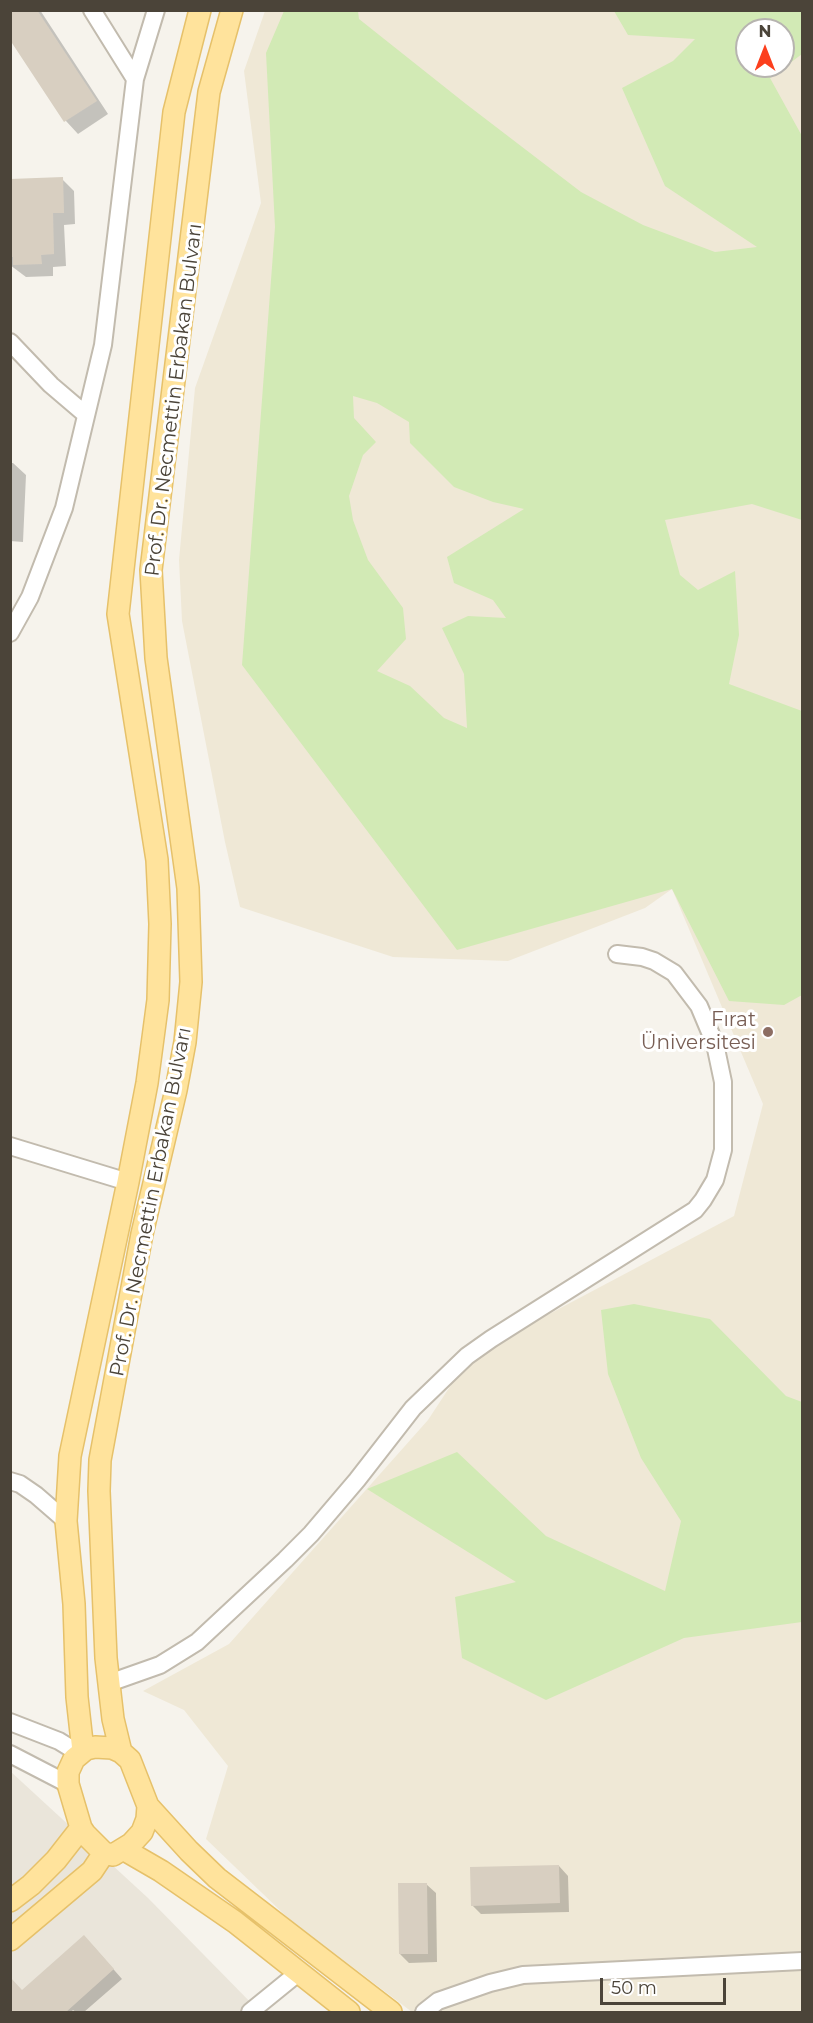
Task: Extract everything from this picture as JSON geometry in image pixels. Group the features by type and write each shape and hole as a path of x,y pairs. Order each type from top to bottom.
{"main road":[{"name":"Prof. Dr. Necmettin Erbakan Bulvarı","path":"81,1752 74,1604 66,1521 69,1456 128,1182 147,1083 158,1000 160,924 157,860 118,615 174,112 200,10"},
{"name":"Prof. Dr. Necmettin Erbakan Bulvarı","path":"122,1752 113,1719 109,1683 101,1553 100,1461 142,1234 176,1090 185,1042 191,982 188,888 156,658 151,570 209,92 232,10"},
{"path":"349,2013 235,1922 161,1870 114,1851 81,1828 68,1784 68,1772 74,1759 81,1752 95,1747 112,1748 122,1752 130,1760 148,1806 189,1851 217,1878 391,2013"},
{"path":"10,1940 114,1851 131,1844 142,1832 147,1819 148,1806"},
{"path":"10,1901 31,1885 56,1860 81,1828"}],"street":[{"path":"92,10 135,79"},
{"path":"10,633 30,597 64,508 103,345 135,79 156,10"},
{"path":"10,342 51,385 85,414"},
{"path":"109,1683 160,1665 182,1653 210,1630 311,1533 357,1480 412,1408 467,1356 695,1210 703,1200 715,1180 723,1150 723,1082 716,1044 699,1006 674,973 654,961 617,954"},
{"path":"10,1146 128,1182"},
{"path":"10,1481 20,1484 36,1495 66,1521"},
{"path":"10,1722 81,1752"},
{"path":"10,1754 68,1784"},
{"path":"424,2013 438,2001 490,1983 523,1975 802,1961"},
{"path":"250,2013 298,1972"}],"shaded area":[{"name":"Fırat Üniversitesi","path":"265,11 802,11 802,2012 412,2012 289,1919 206,1839 228,1766 184,1710 143,1691 229,1644 428,1420 470,1356 734,1216 763,1104 672,889 645,908 508,961 393,957 240,907 182,621 179,560 195,388 261,203 244,71"},
{"path":"10,1771 148,1898 260,2012 11,2012"}],"green space":[{"path":"284,11 358,11 359,19 581,192 643,225 715,252 757,247 665,186 622,88 673,61 695,39 628,35 614,11 802,11 802,54 795,59 795,18 735,18 735,78 770,78 802,136 802,520 752,504 665,520 680,575 698,590 735,571 739,635 729,684 802,711 802,995 784,1005 729,1001 672,889 457,950 242,665 275,227 266,53","holes":["353,396 377,403 409,422 410,443 454,487 493,502 524,509 447,557 454,583 493,600 506,618 468,616 442,628 464,674 467,728 444,718 410,686 377,671 406,639 403,608 368,560 353,520 349,496 363,455 376,442 354,418"]},
{"path":"634,1304 710,1319 786,1396 802,1402 802,1622 684,1638 546,1700 462,1658 455,1597 516,1582 367,1489 457,1452 546,1536 665,1591 681,1521 641,1458 608,1374 601,1310"}],"building":[{"path":"10,10 37,10 97,101 64,122 10,40"},
{"path":"63,177 64,213 53,213 54,254 41,255 42,264 13,265 13,257 10,257 10,179"},
{"path":"559,1865 560,1903 471,1906 470,1867"},
{"path":"398,1883 427,1883 428,1954 399,1954"},
{"path":"84,1935 114,1969 65,2013 10,2013 10,1977 22,1990"}],"place":[{"name":"Fırat Üniversitesi","path":"768,1032"}]}
